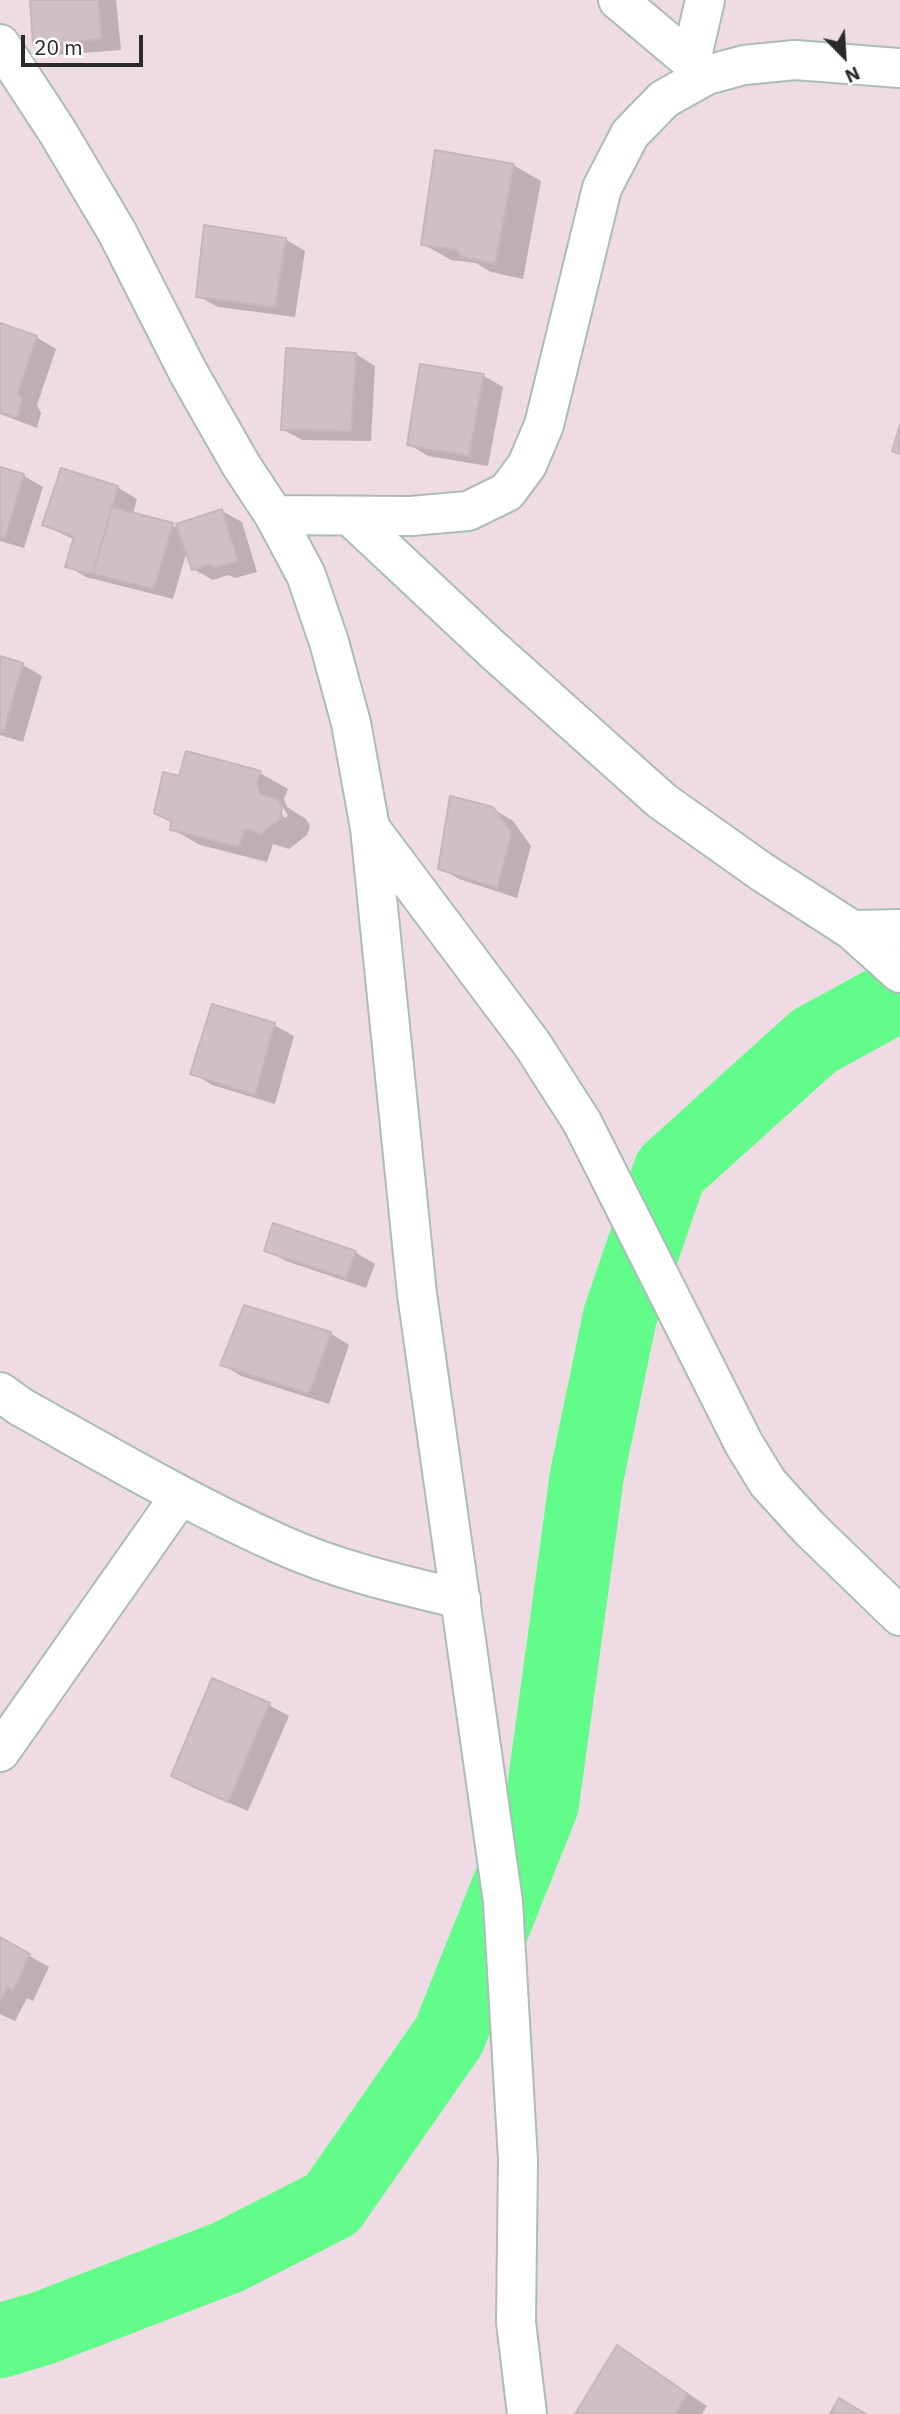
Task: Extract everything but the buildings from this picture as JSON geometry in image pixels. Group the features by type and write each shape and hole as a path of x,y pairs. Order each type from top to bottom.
{"street":[{"path":"618,0 699,68"},
{"path":"699,68 705,0"},
{"path":"0,44 57,131 117,232 188,372 241,465 274,515 306,575 329,642 351,723 370,828 417,1294 503,1902 518,2160 516,2322 527,2414"},
{"path":"274,515 411,516 468,511 507,492 527,465 544,425 602,188 630,134 699,68 795,60 900,68"},
{"path":"350,516 492,649 662,801 762,872 852,930 900,973"},
{"path":"370,828 532,1044 582,1122 744,1444 768,1483 810,1529 900,1616"},
{"path":"852,930 900,929"},
{"path":"0,1392 21,1407 180,1496 284,1546 383,1580 461,1599"},
{"path":"0,1752 180,1496"}],"waterway":[{"path":"0,2341 43,2328 228,2257 332,2204 449,2036 542,1804 587,1475 620,1316 670,1171 814,1041 900,994"}]}
